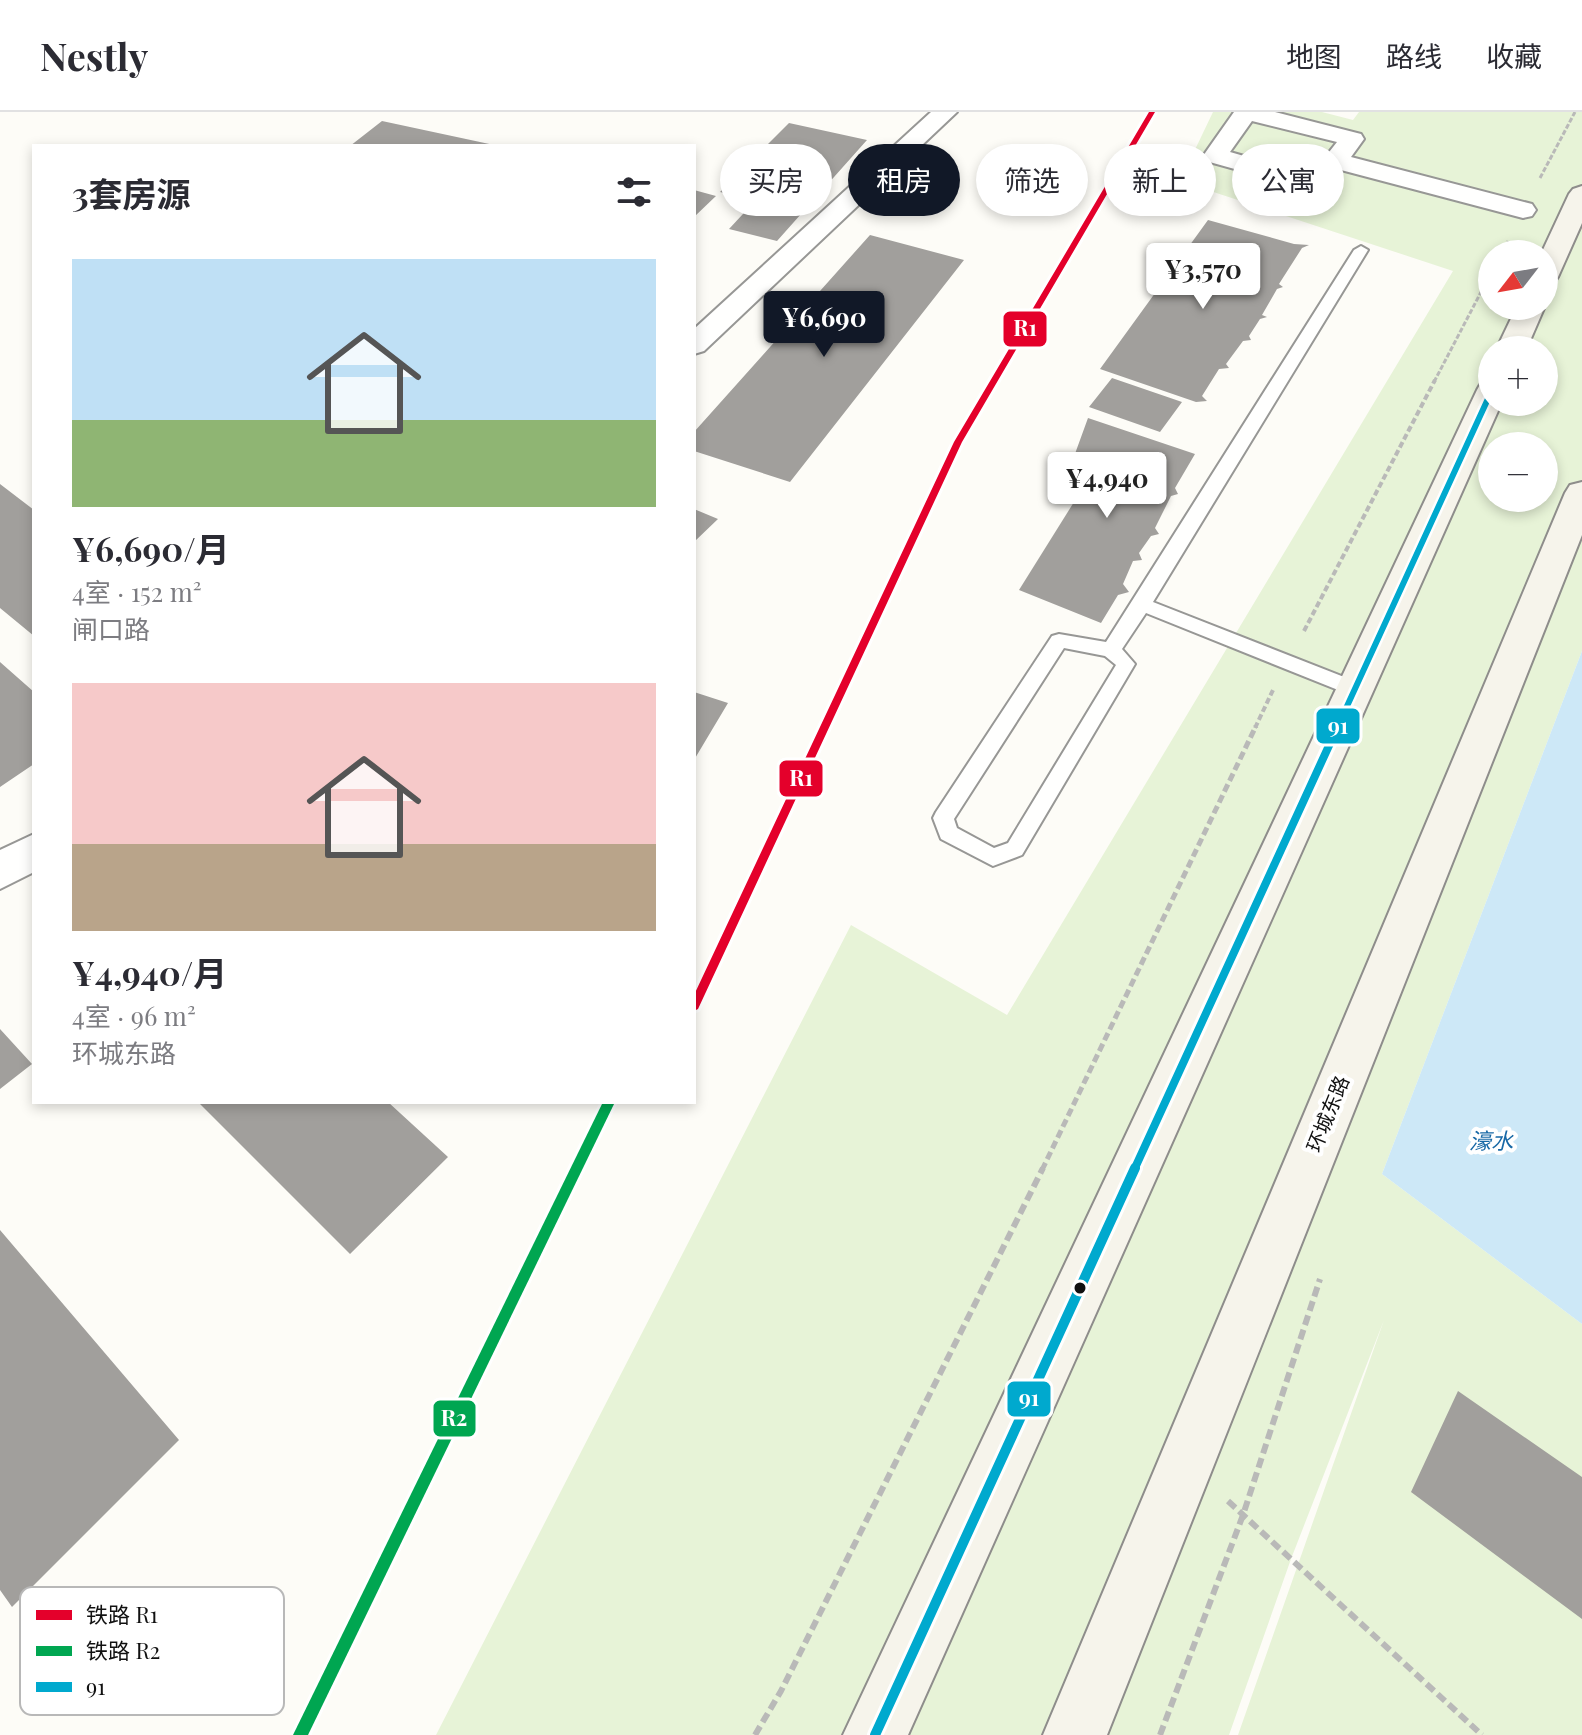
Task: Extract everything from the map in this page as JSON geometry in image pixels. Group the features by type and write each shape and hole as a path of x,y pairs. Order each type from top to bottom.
{"main road":[{"path":"1558,246 1582,194"},
{"path":"875,1735 1480,416"},
{"name":"环城东路","path":"1075,1735 1582,493"}],"street":[{"path":"696,343 945,112"},
{"path":"1232,161 1215,156 1247,112 1352,139 1344,150"},
{"path":"1344,163 1523,210"},
{"path":"0,871 32,852"}],"lane":[{"path":"1111,650 1142,605 1361,250"},
{"path":"1142,605 1355,689"},
{"path":"1059,641 1111,650 1126,664 1015,849 993,857 948,833 943,818 1059,641"}],"path":[{"path":"755,1735 781,1691 1079,1094 1287,662 1478,298"},
{"path":"1186,1462 1482,1735"}],"green space":[{"path":"1213,112 1322,112 1353,120 1359,112 1582,112 1582,651 1382,1174 1582,1324 1582,1735 1238,1735 1384,1320 1291,1559 1229,1735 436,1735 851,925 1007,1015 1453,271 1286,216 1344,216 1344,144 1232,144 1232,198 1216,193 1216,144 1198,144"}],"water":[{"name":"濠水","path":"1582,651 1582,1324 1382,1174"}],"building":[{"path":"382,121 489,144 353,144"},
{"path":"789,123 867,140 863,144 848,144 848,161 832,179 832,144 768,144"},
{"path":"696,191 716,196 696,215"},
{"path":"741,216 799,216 777,241 729,229"},
{"path":"1208,220 1294,244 1309,245 1302,248 1279,284 1283,287 1277,289 1262,315 1267,317 1260,319 1249,336 1251,340 1243,341 1226,364 1229,368 1219,369 1202,396 1207,401 1196,402 1100,369"},
{"path":"870,235 964,260 790,482 696,452 696,430"},
{"path":"1112,378 1182,402 1160,432 1089,407"},
{"path":"1088,418 1195,454 1175,488 1178,494 1171,496 1155,528 1159,534 1151,536 1139,553 1142,560 1133,561 1123,584 1129,592 1118,595 1101,623 1019,590 1094,470 1072,462"},
{"path":"0,484 32,508 32,634 0,608"},
{"path":"696,510 718,519 696,540"},
{"path":"0,662 32,690 32,765 0,787"},
{"path":"696,693 728,703 696,757"},
{"path":"0,1029 32,1064 0,1089"},
{"path":"200,1104 390,1104 448,1157 350,1254"},
{"path":"0,1230 179,1440 32,1587 20,1587 20,1599 12,1607 0,1590"},
{"path":"1458,1391 1582,1477 1582,1619 1411,1492"}],"rail line":[{"name":"R1","path":"696,1002 958,442 1152,112"},
{"name":"R2","path":"300,1735 608,1104"}],"transit line":[{"name":"91","path":"875,1735 1480,416"}]}
